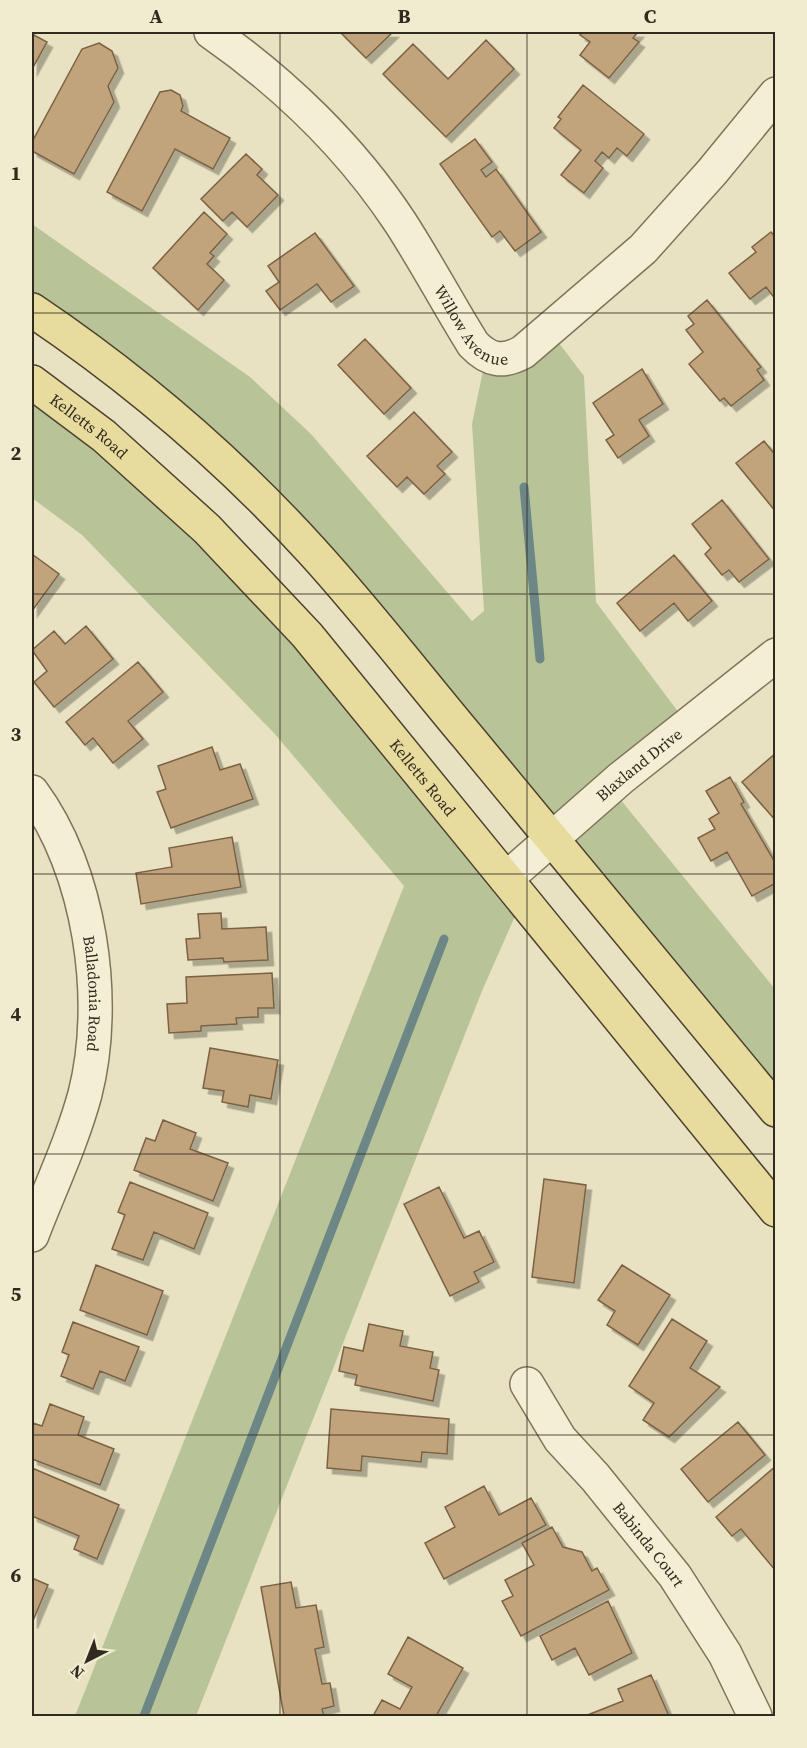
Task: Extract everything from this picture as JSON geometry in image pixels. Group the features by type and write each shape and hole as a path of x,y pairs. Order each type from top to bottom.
{"main road":[{"path":"32,310 118,373 181,425 223,461 310,548 414,669 776,1110"},
{"name":"Kelletts Road","path":"32,382 104,436 207,529 307,635 776,1210"}],"street":[{"name":"Willow Avenue","path":"212,32 283,89 351,158 399,221 473,344 486,356 495,360 505,360 523,352 643,249 712,172 776,94"},
{"name":"Blaxland Drive","path":"507,878 552,837 776,655"},
{"name":"Balladonia Road","path":"32,792 55,832 80,897 91,950 95,1025 85,1092 74,1129 32,1235"},
{"name":"Babinda Court","path":"527,1384 560,1439 595,1477 675,1576 725,1654 755,1716"}],"green space":[{"path":"32,224 250,377 311,434 472,621 484,611 472,424 486,356 549,330 584,376 596,602 688,725 611,788 775,989 775,1110 310,548 32,310"},
{"path":"32,382 207,529 523,898 482,991 196,1716 75,1716 404,886 274,733 82,535 32,498"}],"building":[{"path":"340,32 393,32 366,58"},
{"path":"583,32 638,32 633,38 639,42 609,78 580,55 590,42 580,35"},
{"path":"32,34 47,42 32,69"},
{"path":"486,40 514,69 446,137 383,74 413,44 448,79"},
{"path":"99,43 112,51 118,68 108,86 114,102 74,174 32,151 32,142 82,49"},
{"path":"583,85 644,134 627,156 617,148 609,158 602,152 595,161 603,168 584,193 561,175 581,150 554,128 561,119 558,117"},
{"path":"171,90 180,95 183,106 181,111 230,138 213,169 175,149 142,211 107,192 160,92"},
{"path":"475,139 492,162 481,170 486,177 496,169 541,232 515,251 500,231 492,237 440,164"},
{"path":"246,154 262,169 257,175 278,195 247,227 232,212 223,221 201,199"},
{"path":"204,212 227,234 210,253 214,256 207,264 224,280 198,310 153,268"},
{"path":"771,232 776,238 776,300 766,287 750,299 729,273 756,252 752,247"},
{"path":"315,233 354,286 331,302 317,284 280,310 266,291 279,282 268,266"},
{"path":"707,300 761,367 757,370 764,380 731,406 724,398 720,401 689,364 703,352 686,330 694,324 688,316"},
{"path":"365,339 411,388 384,414 338,365"},
{"path":"642,369 663,404 639,420 649,436 618,458 606,440 614,435 593,403"},
{"path":"414,412 452,452 437,466 445,474 424,494 407,477 397,487 367,456"},
{"path":"764,441 776,456 776,512 736,463"},
{"path":"722,500 769,559 739,582 729,570 722,575 705,554 711,548 692,524"},
{"path":"32,554 59,574 32,611"},
{"path":"674,555 712,601 688,621 674,603 640,631 617,603"},
{"path":"86,626 113,659 54,707 34,682 47,671 32,650 54,631 65,644"},
{"path":"138,662 163,692 128,721 143,739 113,763 93,738 85,745 66,722"},
{"path":"212,747 220,770 240,764 253,799 171,828 157,792 166,789 158,766"},
{"path":"776,753 776,821 742,782"},
{"path":"730,777 744,802 741,804 776,864 776,883 752,896 727,852 711,861 698,838 715,829 709,819 719,813 706,791"},
{"path":"232,837 241,887 141,904 136,873 172,867 169,848"},
{"path":"221,913 222,929 266,927 268,960 224,962 223,958 188,960 186,939 200,938 198,914"},
{"path":"272,973 274,1008 258,1008 258,1017 236,1018 237,1024 201,1026 201,1031 169,1033 167,1004 187,1003 186,977"},
{"path":"210,1048 278,1060 271,1099 250,1095 248,1107 222,1102 224,1091 203,1088"},
{"path":"163,1120 196,1133 190,1149 228,1163 213,1201 134,1170 146,1138 155,1141"},
{"path":"544,1179 586,1185 574,1283 532,1277"},
{"path":"130,1182 208,1213 194,1249 154,1232 143,1260 112,1249 125,1215 118,1212"},
{"path":"439,1187 464,1238 479,1231 494,1262 474,1272 479,1282 450,1296 404,1204"},
{"path":"96,1265 163,1291 147,1335 80,1310"},
{"path":"622,1265 670,1295 638,1345 607,1325 615,1311 598,1300"},
{"path":"672,1319 707,1341 690,1368 720,1387 669,1437 643,1420 654,1403 629,1386"},
{"path":"73,1322 139,1347 125,1381 100,1371 93,1389 61,1376 69,1355 62,1352"},
{"path":"369,1324 403,1331 400,1346 433,1352 430,1368 439,1370 433,1401 355,1385 357,1375 339,1371 344,1347 363,1351"},
{"path":"50,1404 84,1417 78,1435 114,1449 100,1485 32,1459 33,1423 42,1426"},
{"path":"331,1409 449,1419 447,1454 422,1452 421,1462 362,1456 361,1471 327,1468"},
{"path":"738,1422 765,1455 708,1502 681,1469"},
{"path":"776,1466 775,1570 741,1529 732,1536 716,1517"},
{"path":"32,1468 119,1505 97,1559 74,1549 79,1536 32,1516"},
{"path":"484,1486 499,1515 531,1498 546,1525 444,1579 425,1543 455,1527 445,1507"},
{"path":"552,1527 563,1547 582,1552 592,1571 597,1568 609,1590 521,1636 502,1601 513,1596 505,1580 534,1565 522,1543"},
{"path":"32,1578 48,1585 32,1623"},
{"path":"291,1582 296,1608 316,1605 324,1647 315,1649 322,1684 330,1683 334,1706 322,1709 324,1716 284,1716 261,1587"},
{"path":"608,1601 632,1653 589,1675 575,1648 552,1660 540,1636"},
{"path":"408,1637 463,1668 436,1716 373,1716 382,1700 400,1709 412,1687 388,1674"},
{"path":"651,1675 669,1716 585,1716 623,1701 618,1689"}],"waterway":[{"path":"524,487 540,659"},
{"path":"144,1716 444,939"}]}
